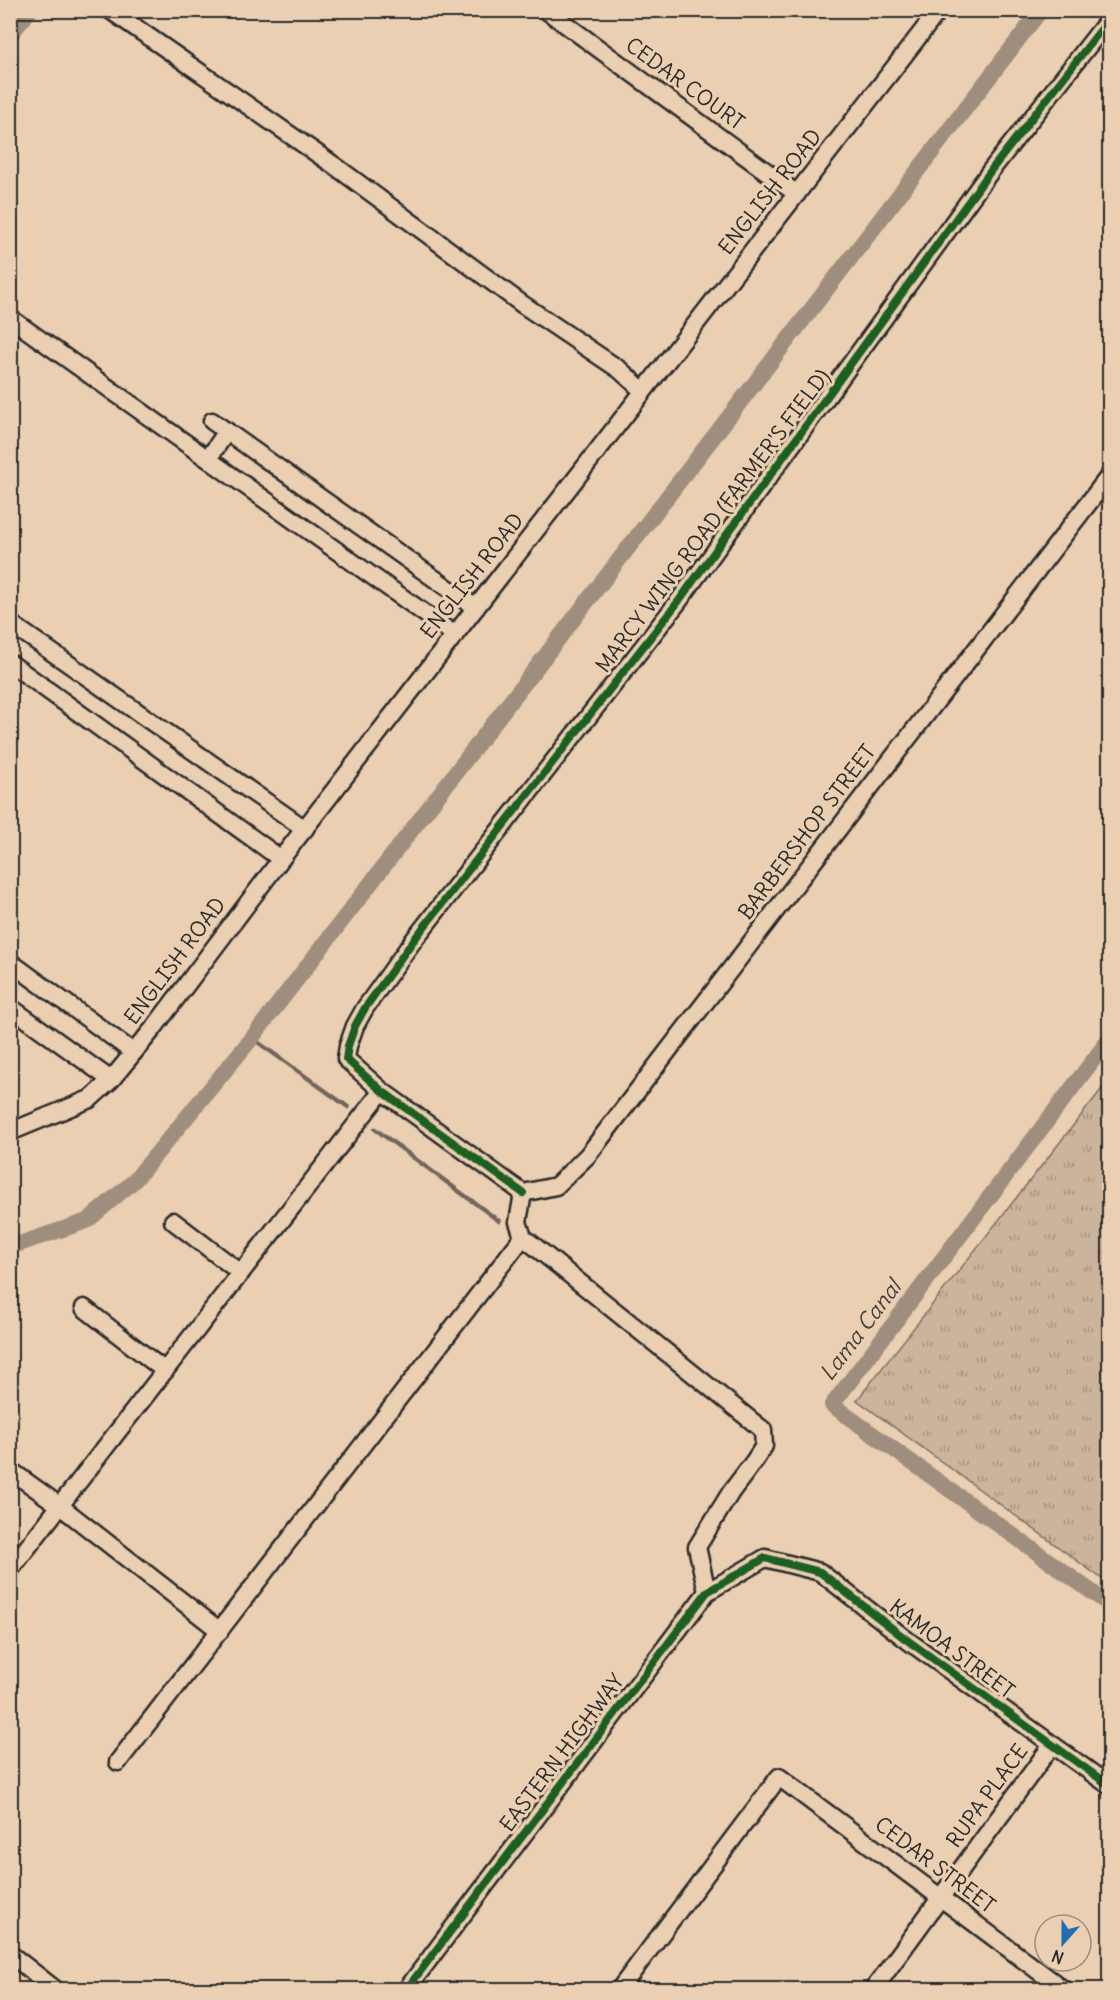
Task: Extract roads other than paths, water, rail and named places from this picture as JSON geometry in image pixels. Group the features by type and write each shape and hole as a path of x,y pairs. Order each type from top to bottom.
{"street":[{"path":"110,10 316,153 513,297 620,370 643,391"},
{"name":"CEDAR COURT","path":"546,10 797,194"},
{"name":"ENGLISH ROAD","path":"10,1131 90,1099 111,1080 153,1029 304,829 939,10"},
{"name":"MARCY WING ROAD (FARMER'S FIELD)","path":"382,1091 346,1059 354,1026 365,1008 413,941 678,602 992,169 1110,18"},
{"path":"10,318 455,635"},
{"path":"212,421 476,608"},
{"path":"208,459 227,431"},
{"name":"BARBERSHOP STREET","path":"523,1193 556,1186 588,1155 1110,475"},
{"path":"10,623 304,829"},
{"path":"10,663 281,859"},
{"path":"10,962 133,1052"},
{"path":"10,1007 111,1080"},
{"path":"10,1570 382,1091 523,1193 518,1222 523,1237 763,1430 764,1446 731,1492 697,1546 707,1592"},
{"path":"173,1221 241,1273"},
{"path":"118,1762 523,1237"},
{"path":"84,1308 165,1371"},
{"path":"10,1470 60,1506 220,1631"},
{"name":"EASTERN HIGHWAY","path":"406,1989 707,1592 765,1558"},
{"name":"KAMOA STREET","path":"765,1558 820,1572 907,1640 1110,1786"},
{"name":"RUPA PLACE","path":"873,1989 1052,1745"},
{"name":"CEDAR STREET","path":"619,1989 779,1777 1064,1989"},
{"path":"10,1954 56,1989"}],"waterway":[{"path":"10,35 30,10"},
{"path":"10,1247 87,1221 134,1181 252,1038 1041,10"},
{"path":"252,1038 348,1107"},
{"name":"Lama Canal","path":"1110,1038 832,1405 1110,1605"},
{"path":"375,1129 499,1221"}]}
